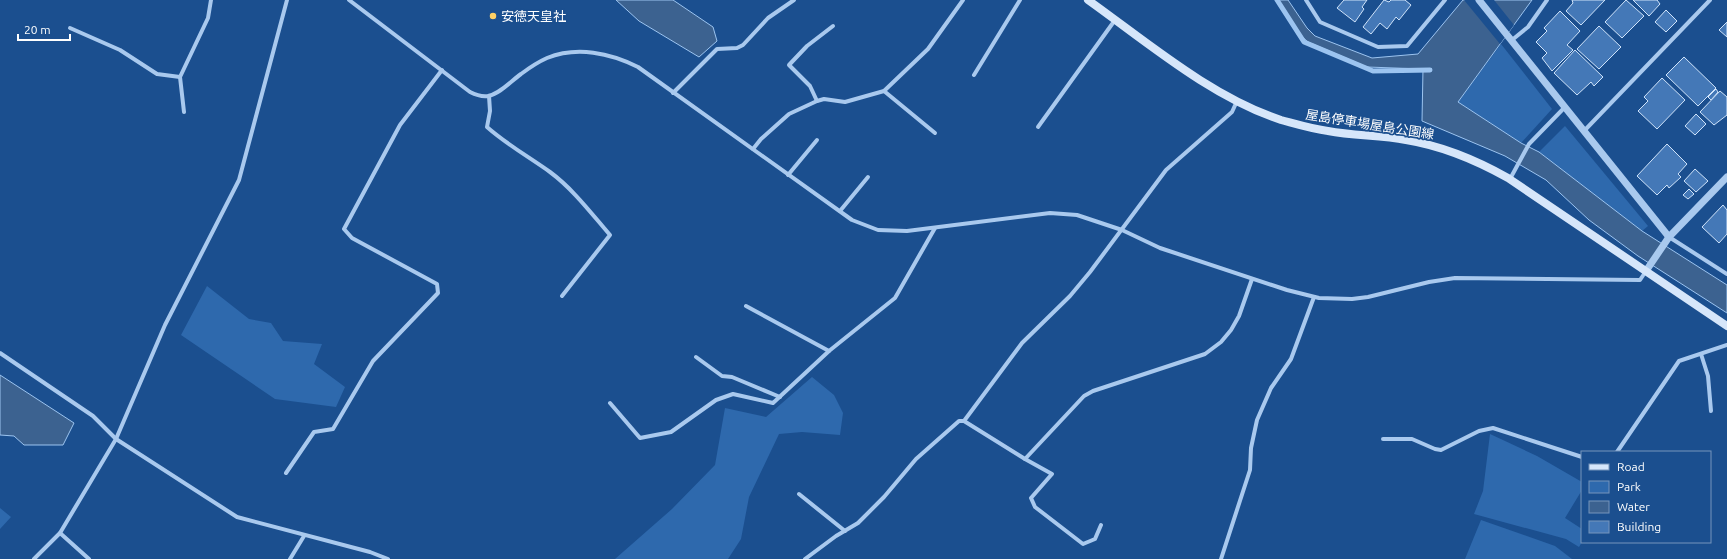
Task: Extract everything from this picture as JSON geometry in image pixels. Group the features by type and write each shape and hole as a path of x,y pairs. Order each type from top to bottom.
{"main road":[{"name":"屋島停車場屋島公園線","path":"1088,0 1211,87 1237,101 1280,119 1328,132 1386,137 1428,144 1470,158 1509,179 1727,326"}],"street":[{"path":"184,112 180,78 208,18 211,0"},
{"path":"34,559 60,533 116,439 165,325 239,180 287,0"},
{"path":"349,0 470,92 479,96 489,96 498,92 534,65 548,58 579,52 594,52 624,60 673,92 852,220 878,230 907,231 1064,213 1090,218 1122,230 1160,248 1252,279 1314,297 1336,299 1368,297 1430,282 1455,278 1640,280 1669,237 1727,177"},
{"path":"673,92 717,49 737,48 743,45 768,18 794,0"},
{"path":"753,149 761,139 789,114 817,101 824,99 845,102 884,91 928,49 963,0"},
{"path":"974,75 1020,0"},
{"path":"1306,0 1320,22 1378,47 1407,46 1445,0"},
{"path":"1479,0 1669,237 1727,274"},
{"path":"1509,37 1528,27 1547,0"},
{"path":"1584,130 1710,0"},
{"path":"1038,127 1115,19"},
{"path":"817,101 810,86 789,65 807,46 833,26"},
{"path":"70,28 120,50 157,74 180,78"},
{"path":"286,473 314,432 333,429 373,361 438,293 437,284 352,238 344,229 400,125 442,70"},
{"path":"884,91 935,133"},
{"path":"489,96 490,111 486,128 501,140 551,173 578,198 610,235 562,296"},
{"path":"964,421 1022,343 1070,296 1090,272 1166,170 1232,112 1237,101"},
{"path":"1509,179 1518,167 1529,144 1565,107"},
{"path":"788,175 817,140"},
{"path":"840,211 868,177"},
{"path":"610,403 640,438 671,432 716,400 733,394 773,403 829,351 895,298 935,228"},
{"path":"1025,459 1084,396 1093,391 1205,354 1221,342 1231,330 1239,316 1252,279"},
{"path":"1221,559 1250,470 1250,448 1257,420 1271,388 1291,359 1314,297"},
{"path":"746,306 829,351"},
{"path":"1619,451 1680,362 1727,345"},
{"path":"0,353 92,416 116,439 237,517 304,536 354,548 388,559"},
{"path":"1701,354 1708,376 1711,412"},
{"path":"696,358 722,376 732,377 780,397"},
{"path":"805,559 858,523 884,498 916,459 959,421 964,421 1052,474 1031,498 1035,506 1083,544 1095,539 1101,525"},
{"path":"1383,439 1412,439 1441,450 1479,432 1493,428 1581,457"},
{"path":"799,494 845,531"},
{"path":"60,533 89,559"},
{"path":"290,559 304,536"}],"green space":[{"path":"1501,44 1552,109 1521,143 1458,102"},
{"path":"1565,126 1648,226 1642,231 1539,152"},
{"path":"207,286 249,319 271,323 283,341 322,344 314,364 345,387 336,407 275,399 181,335"},
{"path":"812,377 834,395 843,413 840,435 802,432 779,434 749,497 741,539 728,559 615,559 672,509 715,465 725,408 766,417"},
{"path":"1490,434 1537,456 1581,481 1581,492 1565,518 1581,528 1581,543 1579,547 1566,539 1474,514 1483,491"},
{"path":"0,508 11,517 0,529"},
{"path":"1481,520 1555,546 1572,559 1465,559"}],"water":[{"path":"616,0 673,0 713,27 717,41 699,57 639,21"},
{"path":"1277,0 1288,0 1307,28 1315,36 1372,58 1418,54 1463,0 1532,0 1458,102 1521,143 1539,152 1642,231 1727,285 1727,313 1638,256 1589,220 1546,180 1505,156 1422,121 1423,69 1367,67 1308,42 1297,32"},
{"path":"0,375 74,423 63,445 24,445 14,436 0,435"}],"pier":[{"path":"1464,0 1494,0 1514,25 1500,44"}],"building":[{"path":"1344,0 1367,0 1362,7 1364,9 1355,22 1337,8"},
{"path":"1384,0 1389,2 1391,0 1405,0 1411,5 1399,20 1396,17 1387,29 1380,23 1371,34 1363,27"},
{"path":"1572,0 1605,0 1581,25 1566,11 1573,3"},
{"path":"1626,0 1644,16 1622,38 1605,22"},
{"path":"1633,0 1657,0 1660,4 1649,16"},
{"path":"1666,10 1677,21 1666,32 1655,22"},
{"path":"1560,11 1580,31 1567,45 1573,50 1552,71 1542,58 1547,53 1536,42 1547,31 1544,28"},
{"path":"1727,22 1727,37 1719,30"},
{"path":"1599,26 1621,47 1599,69 1577,49"},
{"path":"1575,50 1603,77 1594,86 1591,82 1577,95 1554,73"},
{"path":"1684,57 1716,88 1698,106 1666,75"},
{"path":"1662,78 1685,100 1657,129 1638,111 1648,101 1644,97"},
{"path":"1716,89 1718,92 1711,100 1708,97"},
{"path":"1720,91 1727,97 1727,115 1714,125 1700,112"},
{"path":"1696,114 1706,124 1695,135 1685,126"},
{"path":"1667,144 1687,164 1678,174 1681,177 1669,188 1667,185 1657,195 1637,176"},
{"path":"1695,169 1708,181 1696,192 1684,181"},
{"path":"1689,189 1694,194 1688,199 1683,195"},
{"path":"1723,205 1727,210 1727,234 1719,243 1702,227"}],"waterway":[{"path":"1277,0 1304,42 1373,71 1430,70"}],"place":[{"name":"安徳天皇社","path":"493,16"}]}
